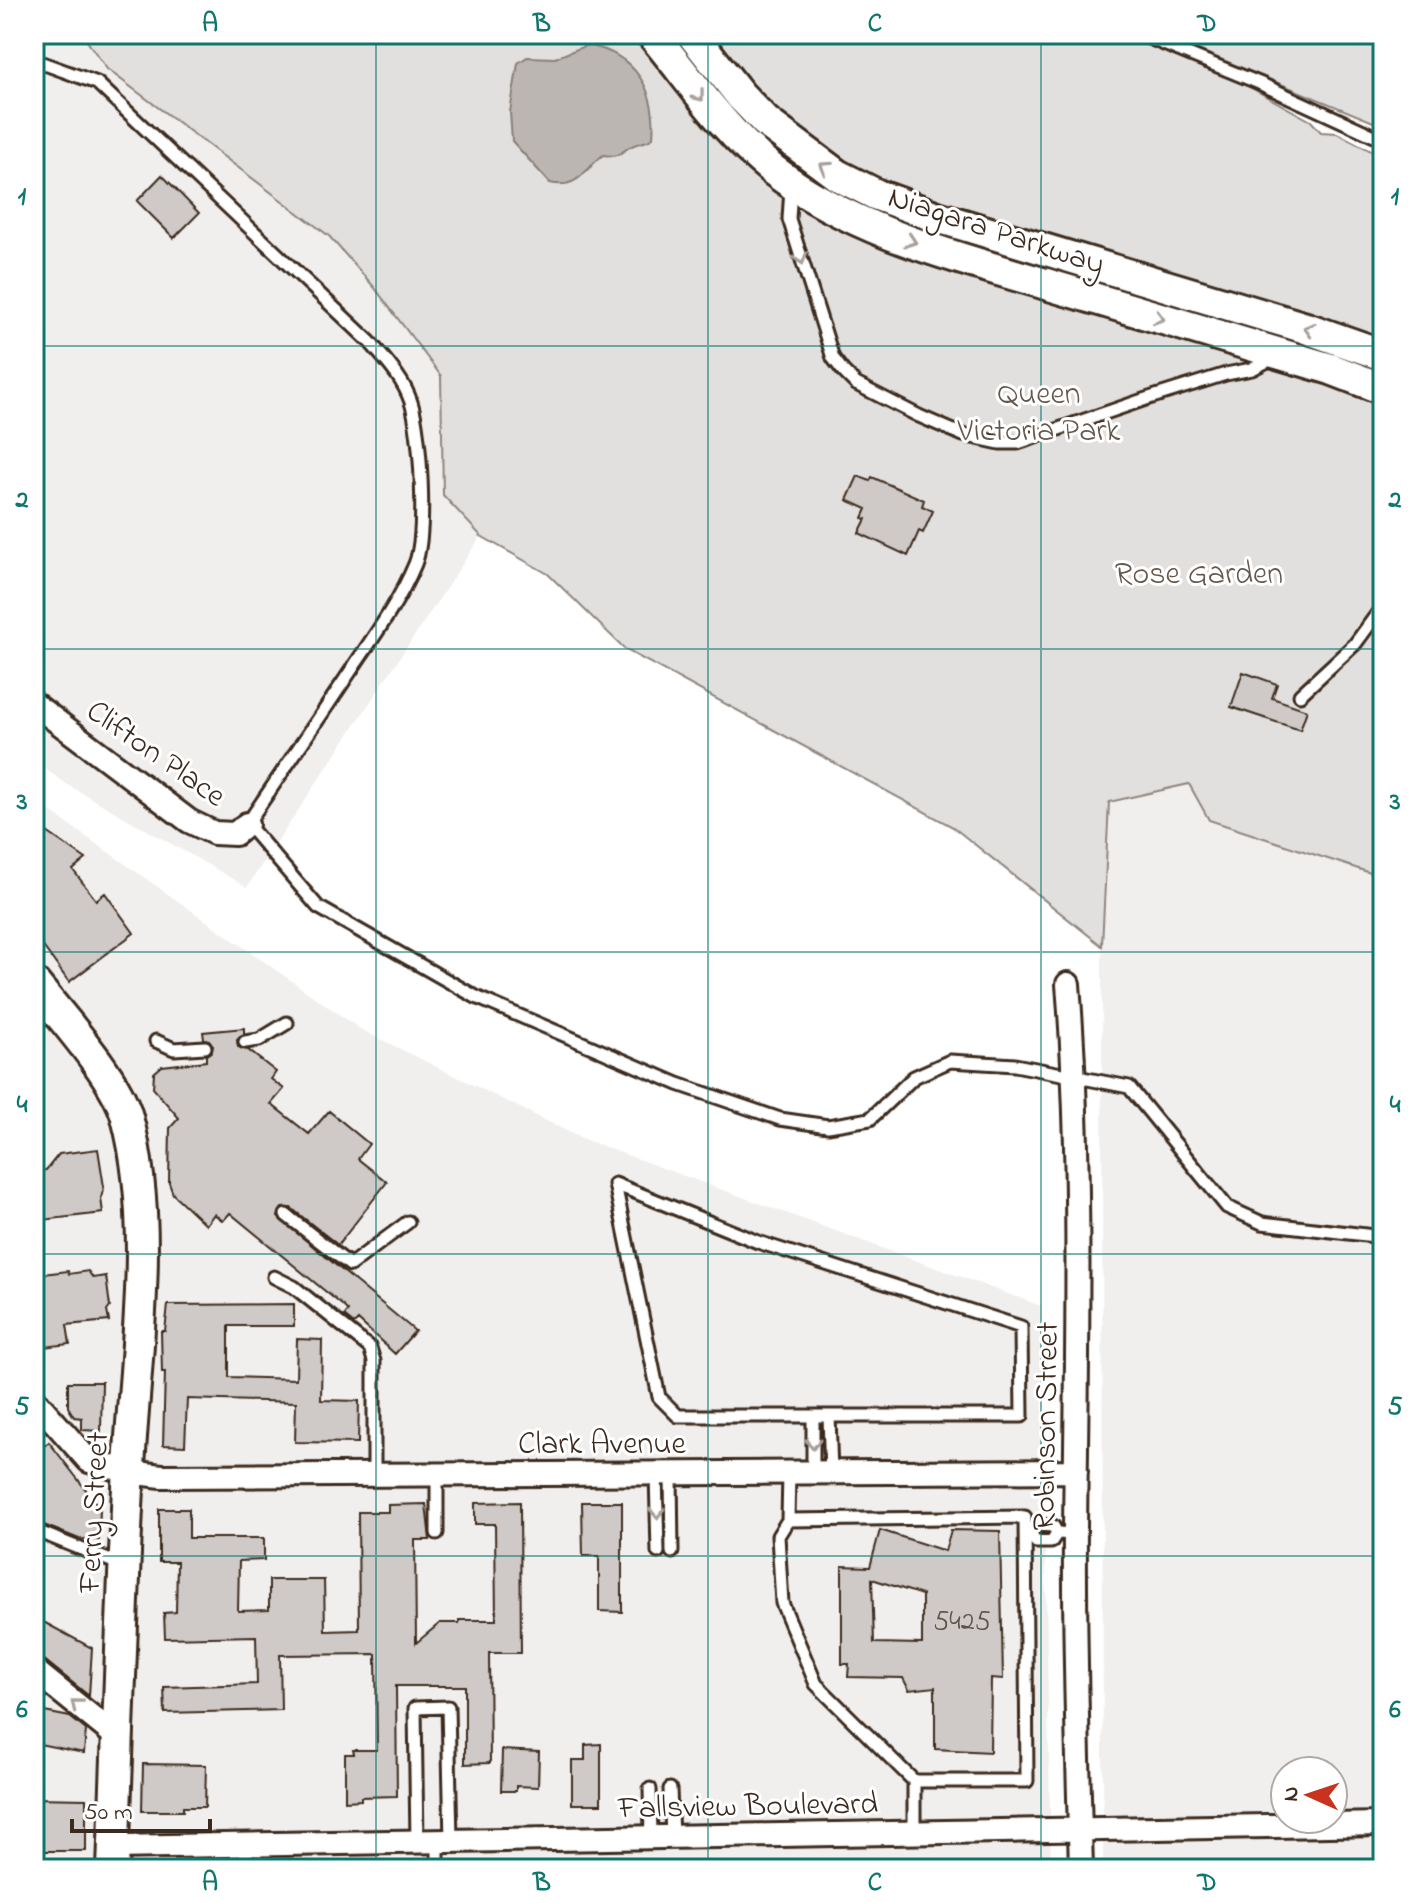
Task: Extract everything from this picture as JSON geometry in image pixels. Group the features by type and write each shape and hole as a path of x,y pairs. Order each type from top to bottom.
{"main road":[{"name":"Niagara Parkway","path":"652,34 718,119 756,155 793,184 854,219 1028,279 1331,369 1383,389"},
{"name":"Niagara Parkway","path":"692,34 740,95 766,122 837,175 877,195 937,217 1306,328 1383,355"},
{"name":"Ferry Street","path":"34,983 115,1090 126,1115 135,1159 142,1253 129,1472 114,1858"}],"street":[{"name":"Clifton Place","path":"34,704 189,821 214,833 235,834 247,824"},
{"name":"Robinson Street","path":"1068,984 1075,1076 1078,1210 1076,1471 1066,1534 1081,1869"},
{"name":"Clark Avenue","path":"34,1399 89,1461 129,1472 162,1476 1076,1471"},
{"path":"34,1670 118,1738"},
{"name":"Fallsview Boulevard","path":"114,1858 435,1842 1383,1824"}],"lane":[{"path":"1139,34 1259,83 1383,140"},
{"path":"34,60 97,83 370,342 399,377 410,400 417,424 420,490 420,541 416,562 381,626 247,824 318,907 476,997 678,1084 780,1119 828,1126 870,1119 914,1077 950,1061 1015,1065 1129,1087 1227,1207 1262,1223 1383,1237"},
{"path":"793,184 788,191 789,219 833,358 856,384 963,435 1000,443 1018,443 1146,399 1252,369 1281,354"},
{"path":"1300,695 1355,644 1383,606"},
{"path":"245,1042 259,1040 287,1023"},
{"path":"156,1041 174,1049 205,1047"},
{"path":"615,1184 758,1242 1021,1327 1022,1416 829,1416 678,1416 659,1397 615,1184"},
{"path":"286,1215 350,1265 408,1222"},
{"path":"274,1277 294,1287 370,1348 374,1361 374,1475"},
{"path":"813,1416 822,1473"},
{"path":"822,1473 829,1416"},
{"path":"788,1520 1025,1517 1028,1532 1027,1781 914,1781 816,1684 782,1603 778,1536 788,1520 789,1473"},
{"path":"663,1474 672,1552"},
{"path":"658,1552 663,1474"},
{"path":"437,1475 437,1533"},
{"path":"1028,1532 1036,1525 1053,1526 1066,1534"},
{"path":"34,1530 125,1566"},
{"path":"435,1842 448,1707 415,1708 438,1869"},
{"path":"914,1781 914,1833"},
{"path":"650,1789 662,1838"},
{"path":"662,1838 670,1789"}],"shaded area":[{"path":"34,34 82,34 107,69 329,236 374,287 441,376 443,495 481,536 247,887 68,785 34,761"},
{"path":"587,45 619,57 640,77 651,105 653,138 618,155 603,155 568,184 550,183 512,141 510,112 518,63 527,57 555,58"},
{"path":"1189,784 1209,820 1383,877 1383,1869 1103,1869 1102,946 1109,802"},
{"path":"34,800 360,1029 583,1139 1041,1306 1051,1869 34,1869"}],"green space":[{"name":"Queen Victoria Park","path":"82,34 1124,34 1237,80 1311,121 1321,132 1337,133 1383,157 1383,877 1209,820 1189,784 1109,802 1102,946 953,827 626,650 548,574 481,536 443,495 441,376 374,287 329,236 107,69"},
{"path":"1159,34 1383,34 1383,126"}],"building":[{"path":"162,175 199,213 174,238 137,201"},
{"path":"858,476 870,481 872,477 924,500 922,506 933,511 923,533 919,531 908,556 859,533 867,509 847,500"},
{"path":"1243,672 1277,684 1272,698 1307,710 1300,730 1231,707"},
{"path":"34,823 86,859 73,870 96,900 105,893 134,933 69,982 34,934"},
{"path":"244,1028 244,1034 237,1040 238,1047 248,1050 276,1072 271,1079 284,1089 271,1104 309,1134 329,1111 369,1144 358,1159 387,1182 338,1245 291,1208 282,1208 278,1217 415,1331 395,1354 358,1320 354,1324 344,1316 348,1311 342,1305 230,1213 223,1221 214,1214 206,1225 173,1194 169,1183 170,1128 179,1118 153,1088 154,1073 162,1066 206,1061 206,1055 213,1046 204,1039 203,1032"},
{"path":"98,1149 104,1187 101,1198 103,1213 34,1221 34,1171 46,1170 59,1154"},
{"path":"68,1271 69,1274 88,1271 93,1278 106,1276 109,1321 67,1325 70,1344 44,1347 42,1326 34,1327 34,1275"},
{"path":"294,1304 294,1326 229,1326 229,1377 296,1379 297,1339 322,1340 321,1400 359,1401 358,1443 295,1442 296,1402 187,1399 185,1446 163,1445 165,1372 162,1372 161,1331 165,1331 168,1305"},
{"path":"68,1382 102,1382 101,1431 82,1430 82,1418 74,1417 68,1407"},
{"path":"49,1442 100,1508 99,1540 79,1539 34,1521 34,1454"},
{"path":"520,1502 521,1653 489,1653 490,1763 465,1764 465,1686 396,1686 397,1796 361,1797 361,1800 345,1801 345,1754 354,1754 353,1750 377,1750 376,1654 280,1655 281,1710 165,1713 164,1687 257,1684 256,1636 165,1638 164,1613 176,1612 177,1562 159,1562 159,1509 189,1509 189,1538 264,1538 264,1560 239,1561 238,1611 269,1610 269,1580 324,1580 325,1631 359,1630 358,1512 388,1512 388,1505 426,1504 430,1540 415,1540 416,1643 440,1623 496,1620 495,1524 475,1524 475,1503"},
{"path":"582,1502 622,1502 622,1612 599,1611 599,1556 583,1556"},
{"path":"880,1530 945,1551 951,1530 1000,1531 1003,1679 991,1678 990,1752 935,1749 935,1687 909,1690 903,1678 848,1677 849,1664 842,1664 842,1566 870,1567","holes":["872,1579 922,1595 922,1644 874,1643"]},
{"path":"36,1618 92,1648 89,1696 43,1659 34,1656"},
{"path":"34,1710 70,1717 86,1730 84,1753 34,1743"},
{"path":"601,1744 601,1804 572,1804 572,1760 585,1760 585,1745"},
{"path":"502,1750 539,1752 538,1787 516,1786 516,1791 501,1791"},
{"path":"143,1764 206,1765 205,1807 183,1807 183,1811 142,1811"},
{"path":"34,1798 86,1799 86,1851 34,1851"}],"park label":[{"name":"Rose Garden","path":"1199,572"}]}
